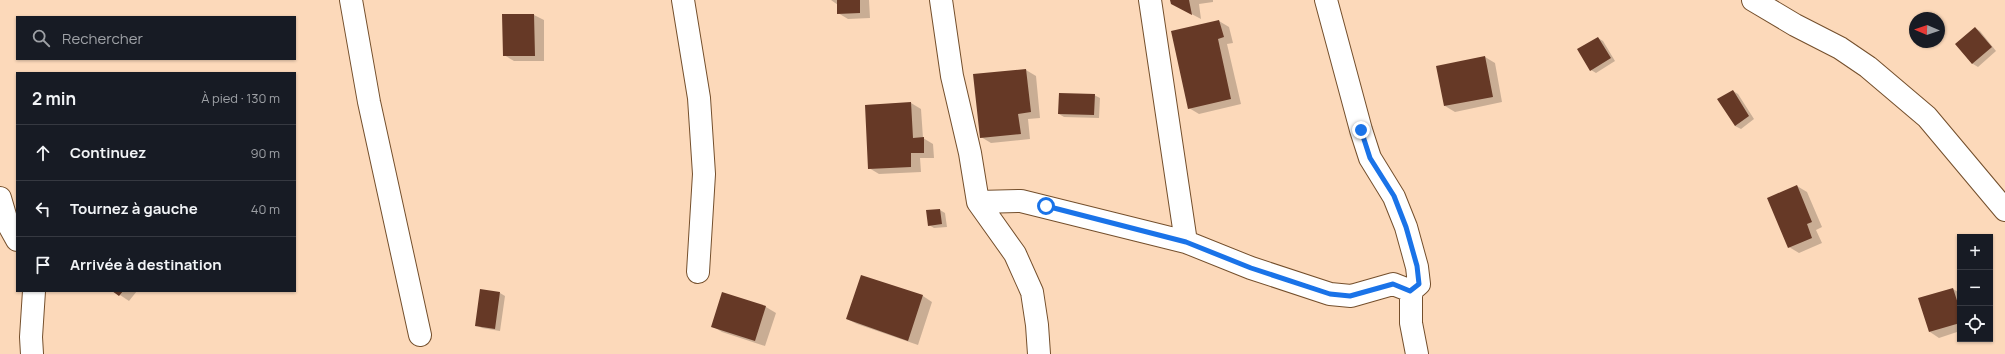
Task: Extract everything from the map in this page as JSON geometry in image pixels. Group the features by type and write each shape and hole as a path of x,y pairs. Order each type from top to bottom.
{"street":[{"path":"351,0 369,102 420,335"},
{"path":"683,0 698,98 704,174 698,272"},
{"path":"941,0 952,76 970,153 978,202 1015,254 1032,292 1037,325 1039,354"},
{"path":"1150,0 1186,242"},
{"path":"1326,0 1370,158 1394,196 1413,249 1419,284 1410,291"},
{"path":"1753,0 1840,48 1868,66 1927,117 2005,210"},
{"path":"0,198 7,222 16,238"},
{"path":"978,202 1021,201 1186,242 1251,268 1330,294 1350,296 1393,284 1410,291"},
{"path":"1410,291 1411,323 1417,354"},
{"path":"32,354 31,337 34,292"}],"building":[{"path":"837,0 860,0 860,13 837,14"},
{"path":"1170,0 1189,0 1192,15 1171,4"},
{"path":"502,14 534,14 535,56 503,56"},
{"path":"1219,20 1224,37 1218,39 1231,99 1188,109 1171,31"},
{"path":"1975,27 1992,47 1972,64 1955,44"},
{"path":"1598,37 1611,58 1590,71 1577,49"},
{"path":"1485,56 1493,97 1444,106 1436,66"},
{"path":"1026,69 1031,112 1018,114 1021,134 980,138 973,74"},
{"path":"1733,90 1749,116 1735,126 1717,99"},
{"path":"1059,93 1095,94 1094,115 1058,114"},
{"path":"911,102 913,138 924,137 924,153 911,153 911,167 868,169 865,105"},
{"path":"1797,185 1812,222 1807,224 1812,238 1788,248 1767,198"},
{"path":"940,209 942,224 928,226 926,210"},
{"path":"861,275 923,295 908,341 846,319"},
{"path":"1953,288 1957,301 1957,324 1929,332 1918,298"},
{"path":"480,289 500,292 495,329 475,326"},
{"path":"113,292 122,292 119,296"},
{"path":"722,292 766,306 755,341 711,327"}],"route":[{"path":"1046,206 1186,242 1251,268 1330,294 1350,296 1367,293 1393,284 1410,291 1419,284 1413,249 1394,196 1370,158 1361,130"}]}
